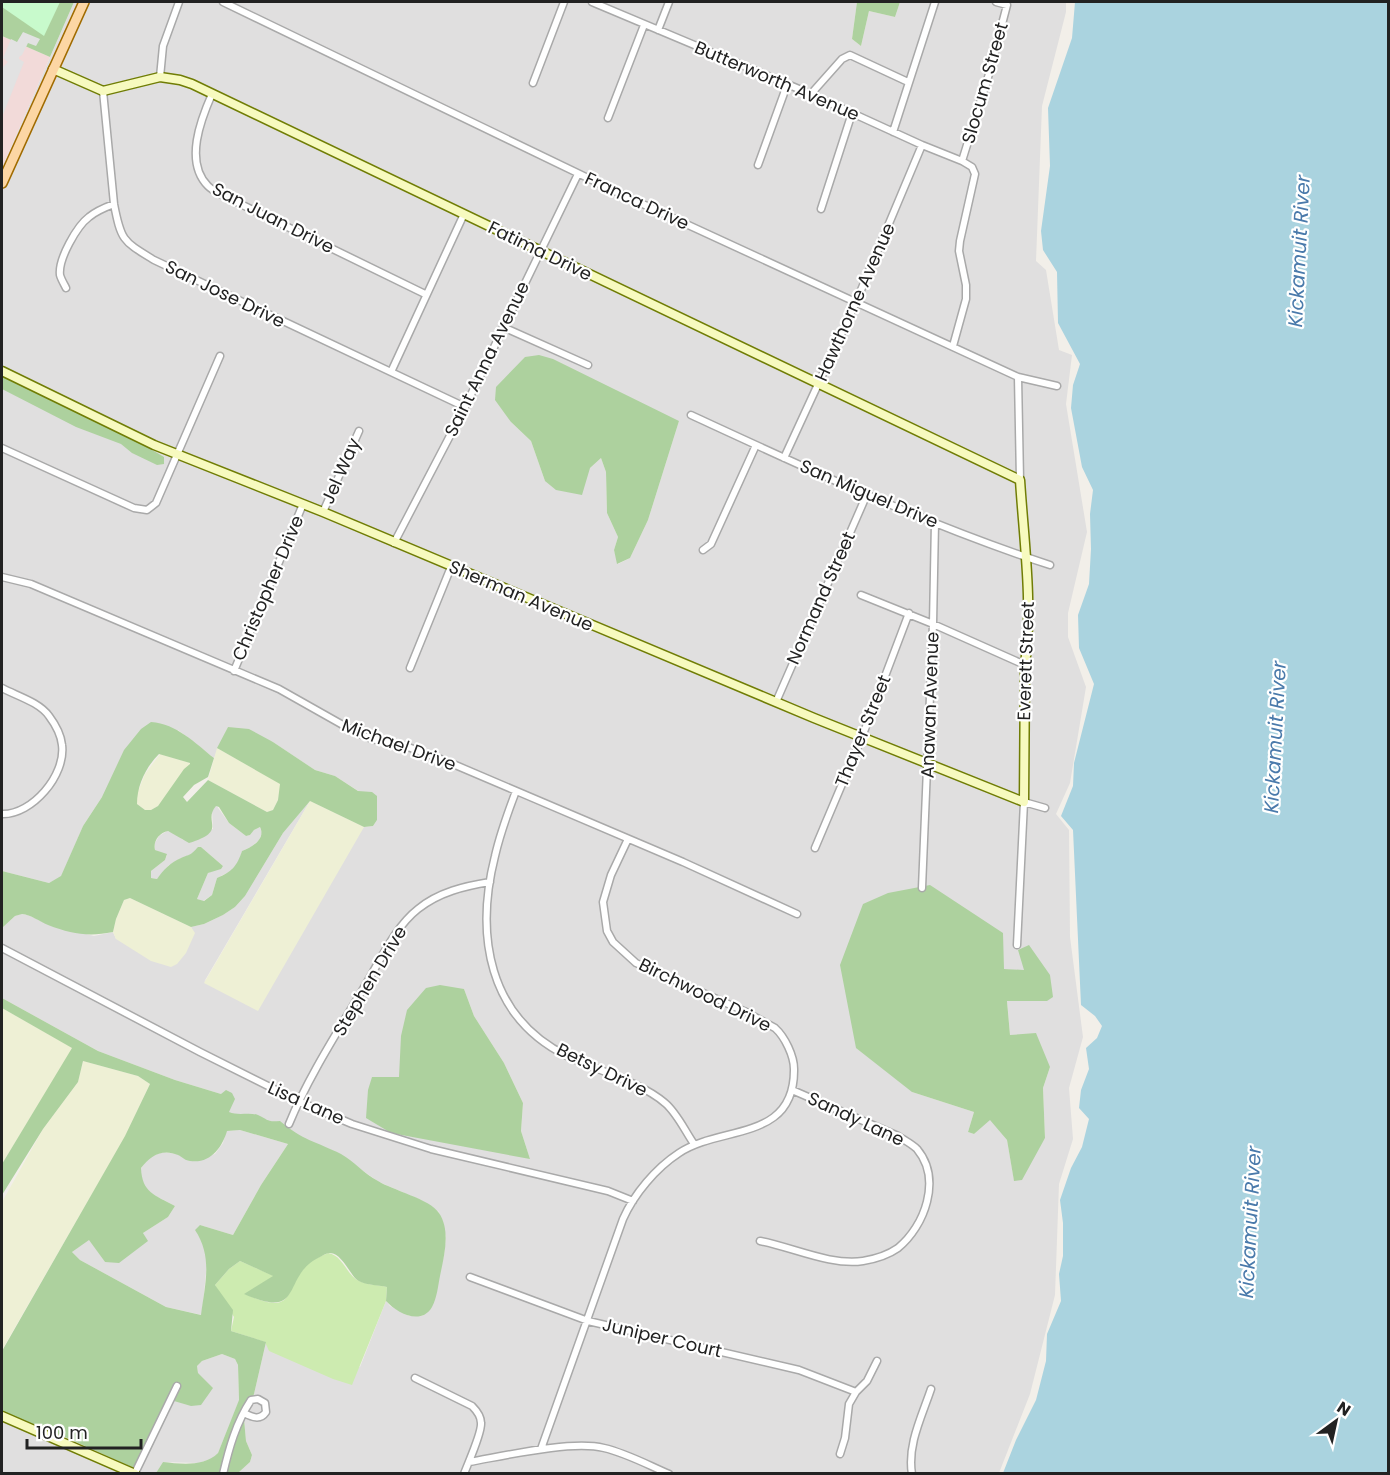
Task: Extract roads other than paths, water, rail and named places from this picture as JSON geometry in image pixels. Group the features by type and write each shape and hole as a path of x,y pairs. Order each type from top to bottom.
{"main road":[{"path":"2,183 84,2"}],"street":[{"path":"160,77 163,46 179,2"},
{"name":"Franca Drive","path":"223,2 578,174 1018,376 1057,386"},
{"path":"532,83 564,2"},
{"name":"Butterworth Avenue","path":"592,2 922,145 962,160"},
{"path":"658,30 669,2"},
{"path":"893,132 935,2"},
{"name":"Slocum Street","path":"962,160 989,74 1007,5 996,2"},
{"path":"608,118 644,25"},
{"path":"810,95 850,55 908,82"},
{"path":"53,69 104,91"},
{"name":"Fatima Drive","path":"104,91 160,77 180,80 1020,480"},
{"path":"758,165 787,85"},
{"name":"San Jose Drive","path":"104,91 114,204 117,220 126,243 154,260 465,407"},
{"name":"San Juan Drive","path":"212,94 202,116 196,143 199,168 208,186 220,194 425,294"},
{"path":"821,208 852,113"},
{"name":"Hawthorne Avenue","path":"784,458 856,302 922,145"},
{"path":"953,346 966,299 960,241 975,174 972,167 962,160"},
{"name":"Saint Anna Avenue","path":"394,543 465,407 578,174"},
{"path":"66,288 60,274 63,257 75,234 89,217 114,204"},
{"path":"391,372 425,294 464,214"},
{"path":"503,327 588,365"},
{"path":"2,448 134,508 147,510 156,503 220,356"},
{"name":"Sherman Avenue","path":"2,370 118,428 178,454 323,512 928,765 1045,808"},
{"name":"Everett Street","path":"1017,945 1024,802 1025,665 1028,646 1027,557 1020,480 1018,376"},
{"name":"San Miguel Drive","path":"691,415 867,494 1050,565"},
{"name":"Jel Way","path":"323,512 359,431"},
{"path":"703,550 711,544 756,445"},
{"name":"Normand Street","path":"776,702 867,494"},
{"name":"Christopher Drive","path":"234,671 303,504"},
{"name":"Anawan Avenue","path":"922,888 935,522"},
{"path":"411,668 451,567"},
{"name":"Michael Drive","path":"2,577 31,584 234,671 312,706 357,734 408,747 446,760 797,914"},
{"path":"861,595 909,613 1025,665"},
{"name":"Thayer Street","path":"815,848 862,736 909,613"},
{"path":"2,688 38,706 48,714 57,728 62,746 60,765 44,794 32,804 10,814 2,814"},
{"name":"Betsy Drive","path":"516,791 500,836 490,882 487,917 489,956 495,979 510,1007 530,1030 555,1049 659,1098 674,1112 694,1144"},
{"name":"Birchwood Drive","path":"628,839 611,875 603,902 607,931 613,942 636,963 744,1011 766,1022 779,1032 789,1049 794,1065 792,1090"},
{"name":"Stephen Drive","path":"289,1124 298,1101 388,947 406,921 418,908 440,895 463,887 490,882"},
{"name":"Lisa Lane","path":"2,948 161,1033 298,1101 352,1124 478,1161 608,1191 633,1201"},
{"path":"541,1449 623,1219 638,1192 665,1164 694,1144 764,1125 771,1121 792,1090"},
{"name":"Sandy Lane","path":"760,1241 833,1260 855,1262 873,1259 890,1253 910,1235 922,1215 927,1200 927,1170 923,1158 913,1146 898,1136 792,1090"},
{"name":"Juniper Court","path":"470,1277 588,1321 799,1370 856,1392"},
{"path":"840,1454 845,1438 849,1404 856,1392 867,1381 877,1361"},
{"path":"415,1378 472,1406 481,1419 480,1429 464,1473"},
{"path":"2,1416 135,1473 177,1386"},
{"path":"912,1473 912,1444 931,1389"},
{"path":"224,1473 229,1447 244,1413"},
{"path":"468,1462 541,1449 588,1446 604,1448 669,1473"}],"water":[{"name":"Kickamuit River","path":"1075,2 1388,2 1388,1473 1003,1473 1036,1400 1046,1361 1047,1334 1061,1301 1059,1274 1063,1256 1063,1223 1060,1200 1071,1168 1082,1147 1089,1119 1079,1108 1081,1090 1089,1069 1086,1048 1097,1038 1102,1026 1095,1016 1081,1005 1073,830 1061,816 1073,786 1074,763 1094,684 1079,648 1078,615 1089,584 1090,514 1093,490 1082,467 1071,408 1073,385 1080,364 1058,323 1057,272 1043,250 1041,231 1050,166 1048,108 1072,38"}]}
